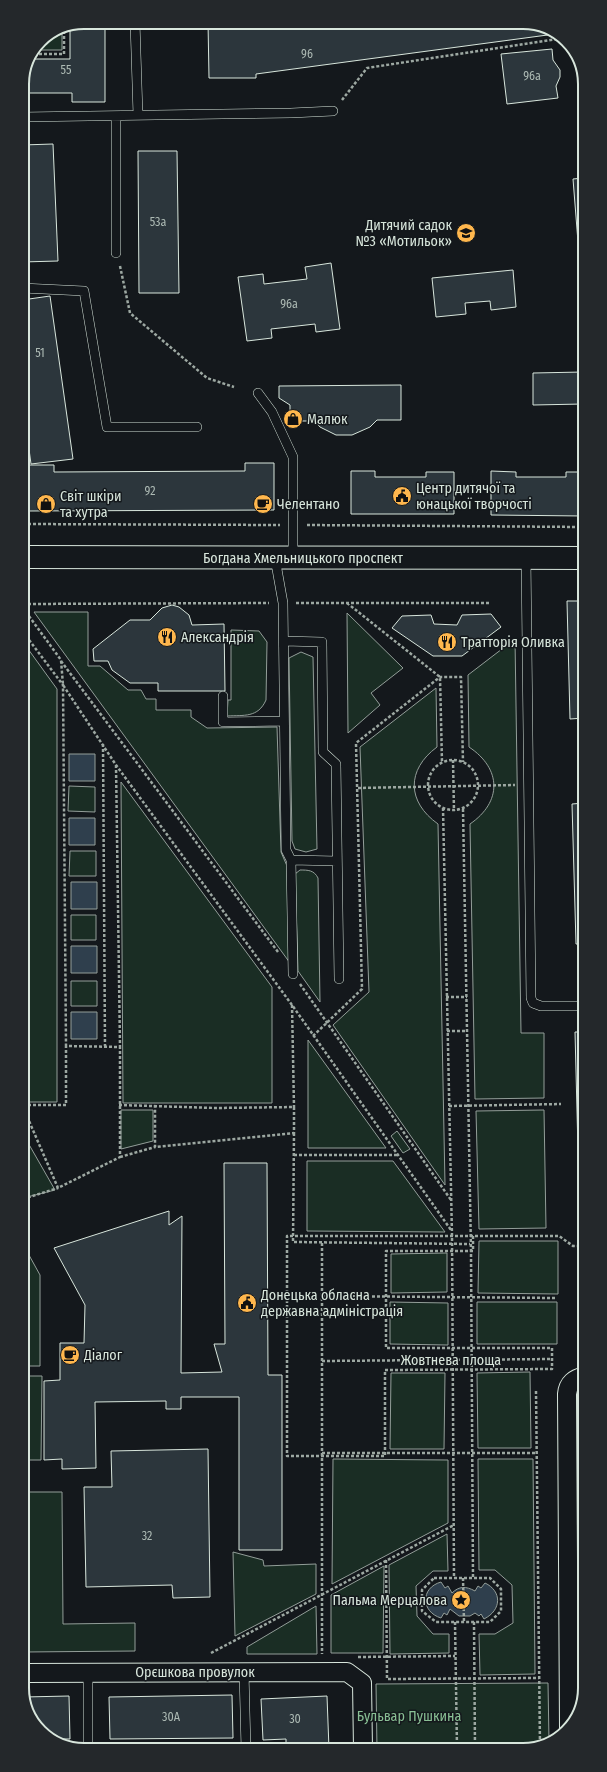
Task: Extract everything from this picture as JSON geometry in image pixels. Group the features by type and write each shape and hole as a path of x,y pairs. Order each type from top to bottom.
{"main road":[{"name":"Богдана Хмельницького проспект","path":"29,557 578,558"}],"street":[{"path":"569,1719 568,1386 578,1379"},
{"name":"Орєшкова провулок","path":"29,1673 347,1672 362,1683 363,1743"}],"lane":[{"path":"135,29 138,115"},
{"path":"29,117 333,111"},
{"path":"116,116 116,251"},
{"path":"29,288 84,291 107,427 197,427"},
{"path":"258,392 272,412 293,457 284,558 283,603 286,850 291,860 293,974"},
{"path":"526,558 531,998 533,1002 541,1006 578,1006"},
{"path":"284,641 322,642 323,752 336,764 339,979"},
{"path":"223,696 224,722 284,721"},
{"path":"291,860 337,861"},
{"path":"244,1672 246,1743"},
{"path":"88,1673 88,1743"}],"path":[{"path":"38,54 64,54 64,33"},
{"path":"333,111 368,68 555,39"},
{"path":"116,251 130,313 207,378 234,387"},
{"path":"346,603 440,677"},
{"path":"29,604 491,603"},
{"path":"29,616 293,974 451,1200"},
{"path":"29,640 63,685 116,764 292,1005 452,1231"},
{"path":"29,1106 66,1105 63,685 61,660"},
{"path":"440,677 442,763"},
{"path":"313,1036 362,988 356,743 440,677 461,677 463,762"},
{"path":"103,743 105,1046"},
{"path":"453,760 454,811"},
{"path":"453,760 463,762 471,767 476,775 478,785 477,795 471,803 464,809 454,811 442,808 436,804 430,796 428,786 429,777 435,768 442,763 453,760"},
{"path":"116,764 120,1157"},
{"path":"358,788 528,784"},
{"path":"442,808 452,1231 454,1578"},
{"path":"464,809 468,1105 473,1251 471,1251"},
{"path":"446,997 466,997"},
{"path":"292,1005 294,1107 293,1242 470,1244"},
{"path":"447,1031 467,1031"},
{"path":"66,1046 120,1047"},
{"path":"449,1106 561,1104"},
{"path":"119,1105 216,1108 294,1107"},
{"path":"155,1105 155,1147"},
{"path":"29,1120 58,1188"},
{"path":"29,1197 58,1188 120,1157 155,1147 294,1133"},
{"path":"294,1155 398,1155"},
{"path":"537,1453 385,1453 287,1456 287,1236 559,1236 572,1246 578,1246"},
{"path":"472,1236 470,1244 474,1578"},
{"path":"322,1243 322,1672"},
{"name":"Жовтнева площа","path":"385,1453 385,1370 552,1369 552,1348 386,1348 386,1251 471,1251"},
{"path":"322,1296 556,1298"},
{"path":"322,1361 552,1359"},
{"path":"536,1391 540,1740"},
{"path":"209,1654 454,1525"},
{"path":"386,1560 387,1679 539,1678"},
{"path":"434,1578 474,1578 490,1578 501,1589 501,1612 490,1622 436,1622 422,1612 422,1590 434,1578"},
{"path":"464,1578 464,1622"},
{"path":"455,1622 457,1743"},
{"path":"474,1622 475,1743"}],"green space":[{"path":"62,34 62,50 41,50 53,38"},
{"path":"34,612 88,612 88,666 100,666 128,690 141,690 146,699 156,699 156,710 191,710 191,717 207,728 277,727 281,852 287,866 290,963"},
{"path":"347,613 403,668 371,693 380,705 348,733"},
{"path":"231,630 259,631 267,642 266,700 263,706 255,713 227,716 228,700 231,700"},
{"path":"515,639 521,1033 544,1033 544,1098 475,1099 470,824 488,806 494,786 488,765 469,747 468,675"},
{"path":"29,650 57,689 57,1102 29,1102"},
{"path":"301,652 313,657 317,849 306,852 295,849 292,841 289,658"},
{"path":"436,688 437,747 427,756 420,766 414,786 420,806 438,824 445,1185 333,1025 369,992 360,747"},
{"path":"121,782 272,987 272,1103 123,1103"},
{"path":"69,786 95,787 95,812 68,811"},
{"path":"70,851 96,851 96,876 69,876"},
{"path":"300,870 308,870 313,872 318,878 320,1002 298,971 295,874"},
{"path":"71,915 96,915 96,940 71,940"},
{"path":"71,981 97,981 97,1006 71,1006"},
{"path":"308,1040 386,1148 308,1148"},
{"path":"121,1110 153,1110 153,1141 121,1149"},
{"path":"544,1110 546,1228 479,1229 476,1111"},
{"path":"397,1131 410,1149 403,1153 391,1136"},
{"path":"29,1144 55,1190 29,1196"},
{"path":"307,1161 393,1161 445,1232 307,1231"},
{"path":"479,1241 558,1241 558,1294 478,1293"},
{"path":"447,1253 447,1292 391,1293 391,1254"},
{"path":"29,1255 40,1275 40,1366 29,1366"},
{"path":"390,1302 448,1303 448,1345 390,1344"},
{"path":"477,1302 557,1302 557,1344 477,1344"},
{"path":"530,1372 531,1448 478,1448 477,1373"},
{"path":"391,1373 445,1373 444,1449 390,1449"},
{"path":"29,1376 42,1376 41,1460 29,1460"},
{"path":"333,1459 448,1460 448,1523 332,1584"},
{"path":"478,1459 533,1459 535,1674 480,1675 479,1634 495,1634 513,1623 512,1585 495,1570 479,1570"},
{"path":"29,1492 62,1492 63,1624 135,1623 135,1651 29,1652"},
{"path":"447,1534 448,1571 433,1571 416,1586 417,1616 433,1634 449,1634 449,1653 390,1654 389,1565"},
{"path":"233,1552 263,1560 264,1566 316,1564 316,1594 235,1636"},
{"path":"384,1566 383,1653 331,1653 331,1595"},
{"path":"316,1606 317,1654 247,1654 247,1647"},
{"name":"Бульвар Пушкина","path":"548,1683 549,1737 530,1743 377,1743 376,1684"}],"water":[{"path":"69,754 95,754 95,781 69,781"},
{"path":"69,818 95,818 95,845 69,845"},
{"path":"71,882 97,882 97,909 71,909"},
{"path":"71,946 97,946 97,973 71,973"},
{"path":"71,1012 97,1012 97,1039 71,1039"},
{"path":"441,1582 445,1588 448,1586 452,1593 457,1589 463,1588 469,1588 475,1591 478,1586 481,1588 485,1583 491,1586 495,1591 498,1601 497,1606 490,1615 484,1619 481,1614 479,1616 475,1613 470,1616 459,1616 450,1609 447,1615 444,1613 441,1618 434,1615 427,1606 426,1594 434,1585"}],"building":[{"path":"105,29 105,102 72,102 72,93 29,93 30,73 35,59 70,59 70,31"},
{"path":"208,29 527,29 548,35 256,74 256,78 209,78"},
{"path":"552,49 553,60 560,70 560,77 556,86 558,98 507,104 501,54"},
{"path":"53,144 58,261 29,262 29,145"},
{"path":"138,151 177,151 179,293 139,293"},
{"path":"578,178 578,242 573,179"},
{"path":"331,263 340,329 316,332 315,324 271,329 272,338 247,341 238,277 263,274 264,284 307,279 305,267"},
{"path":"513,270 516,307 491,310 490,301 465,303 466,314 436,317 432,278"},
{"path":"50,296 73,459 31,464 29,449 29,299"},
{"path":"578,372 578,404 533,405 533,373"},
{"path":"401,385 401,420 377,420 370,427 352,435 336,435 320,427 315,421 290,421 290,405 279,398 279,386"},
{"path":"245,463 274,463 274,510 29,511 29,465 54,465 54,472 245,471"},
{"name":"Центр дитячої та юнацької творчості","path":"351,471 375,471 375,477 426,477 426,472 454,472 454,514 351,514"},
{"path":"491,471 516,472 516,477 566,477 566,472 578,472 578,516 491,515"},
{"path":"567,601 578,601 578,718 570,719"},
{"name":"Александрія","path":"172,605 179,607 189,615 192,625 224,624 225,691 158,691 158,683 130,683 112,670 108,661 94,661 93,649 130,620 150,620 162,608"},
{"name":"Тратторія Оливка","path":"491,614 501,627 462,656 433,656 392,628 402,616 431,615 434,624 457,625 462,615"},
{"path":"572,804 578,804 578,944 576,944"},
{"path":"575,1032 578,1032 578,1151"},
{"path":"224,1163 267,1163 268,1375 282,1375 282,1550 239,1550 239,1397 181,1397 181,1409 166,1409 166,1401 95,1402 96,1468 62,1469 62,1459 44,1460 44,1381 60,1380 60,1343 84,1343 85,1305 54,1248 169,1211 169,1225 182,1216 181,1373 222,1372 214,1344 225,1344"},
{"path":"208,1449 210,1597 173,1598 172,1585 86,1587 84,1487 112,1487 111,1451"},
{"path":"232,1695 233,1738 110,1739 109,1697"},
{"path":"69,1696 70,1739 63,1739 53,1734 43,1724 36,1716 30,1697"},
{"path":"327,1696 329,1743 286,1743 286,1739 263,1740 261,1699"}],"place":[{"name":"Дитячий садок №3 «Мотильок»","path":"466,233"},
{"name":"Малюк","path":"293,419"},
{"name":"Центр дитячої та юнацької творчості","path":"402,496"},
{"name":"Світ шкіри та хутра","path":"46,504"},
{"name":"Челентано","path":"263,504"},
{"name":"Александрія","path":"167,637"},
{"name":"Тратторія Оливка","path":"447,642"},
{"name":"Донецька обласна державна адміністрація","path":"247,1303"},
{"name":"Діалог","path":"70,1355"},
{"name":"Пальма Мерцалова","path":"461,1600"}]}
